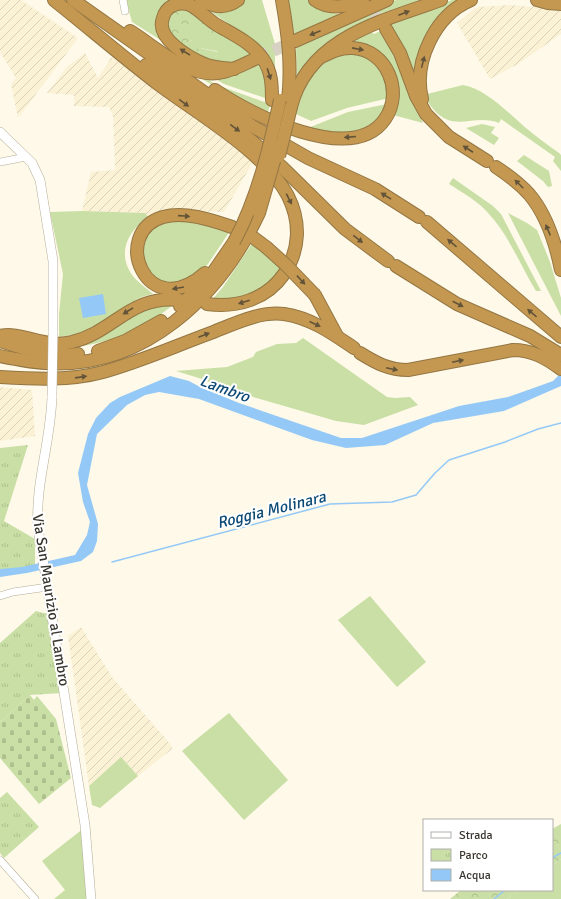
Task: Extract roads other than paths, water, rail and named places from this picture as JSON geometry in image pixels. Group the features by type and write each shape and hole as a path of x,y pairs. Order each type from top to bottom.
{"highway":[{"path":"54,0 246,136 278,163 345,229 392,263 457,304 530,336 561,369"},
{"path":"54,0 158,84 252,155 277,180 288,196 295,217 297,239 291,261 281,278 262,294 243,303 233,306 207,304"},
{"path":"74,0 144,40 227,99 247,111 279,125 299,132 341,138 357,137 377,128 385,119 392,104 394,90 391,78 385,67 376,57 365,51 352,48 338,49 321,57"},
{"path":"74,0 252,126 308,158 375,189 423,220 560,337"},
{"path":"191,0 255,48 264,60 272,83 283,103"},
{"path":"201,0 210,5 225,7 238,0"},
{"path":"273,0 283,58 283,103"},
{"path":"0,356 46,363 81,362 118,353 147,340 182,316 216,283 238,252 259,213 269,181 283,103 291,70 288,29 282,0"},
{"path":"317,1 345,6 363,0"},
{"path":"295,41 387,0"},
{"path":"0,341 63,355 101,350 125,341 162,320 188,300 212,274 255,197 269,149 266,136 283,103 296,89 306,73 337,42 353,34 441,0"},
{"path":"426,114 421,94 420,77 426,49 434,34 446,18 460,5 471,0"},
{"path":"537,0 561,4"},
{"path":"317,1 337,11 360,13"},
{"path":"232,32 217,25 190,5 180,4 172,6 165,13 162,19 164,35 170,42 203,64 234,69"},
{"path":"386,29 400,53 416,96 426,114 449,137 514,180 529,194 537,207 558,254 561,270"},
{"path":"169,58 193,70 205,73 222,73 256,58"},
{"path":"230,243 207,271 182,288 171,289 152,282 144,274 139,265 137,256 141,236 153,221 162,218 173,216 202,218 232,227"},
{"path":"254,238 286,264 315,295 337,337"},
{"path":"0,336 9,334 45,343 70,342 93,334 134,307 156,300 179,300"},
{"path":"0,377 62,379 88,376 119,368 232,325 266,314 284,314 306,320 320,326 380,365 398,370 408,370 492,354 523,350 561,356"}],"main road":[{"name":"Via San Maurizio al Lambro","path":"0,132 26,157 35,169 40,180 54,280 50,432 37,497 38,528 85,825 91,899"}],"street":[{"path":"123,0 125,11"},
{"path":"0,162 26,157"},
{"path":"0,596 13,592 48,587"},
{"path":"1,863 35,899"}],"water":[{"path":"103,294 106,314 83,318 79,298"},
{"path":"561,373 561,386 504,411 433,423 385,445 346,448 312,440 199,399 159,392 145,395 127,405 97,434 87,485 98,524 97,541 93,552 81,561 27,573 0,577 0,569 22,567 75,555 87,535 90,522 83,502 78,473 88,434 96,418 110,403 120,397 170,376 189,381 239,403 341,438 362,438 459,406 508,397 553,381"}],"waterway":[{"name":"Roggia Molinara","path":"112,562 330,504 392,502 416,495 435,473 449,460 505,442 538,429 561,423"},
{"path":"553,857 561,853"},
{"path":"494,899 504,891"}],"tunnel":[{"path":"362,0 386,29"},
{"path":"257,58 295,41"}],"water label":[{"name":"Lambro","path":"225,388"}]}
